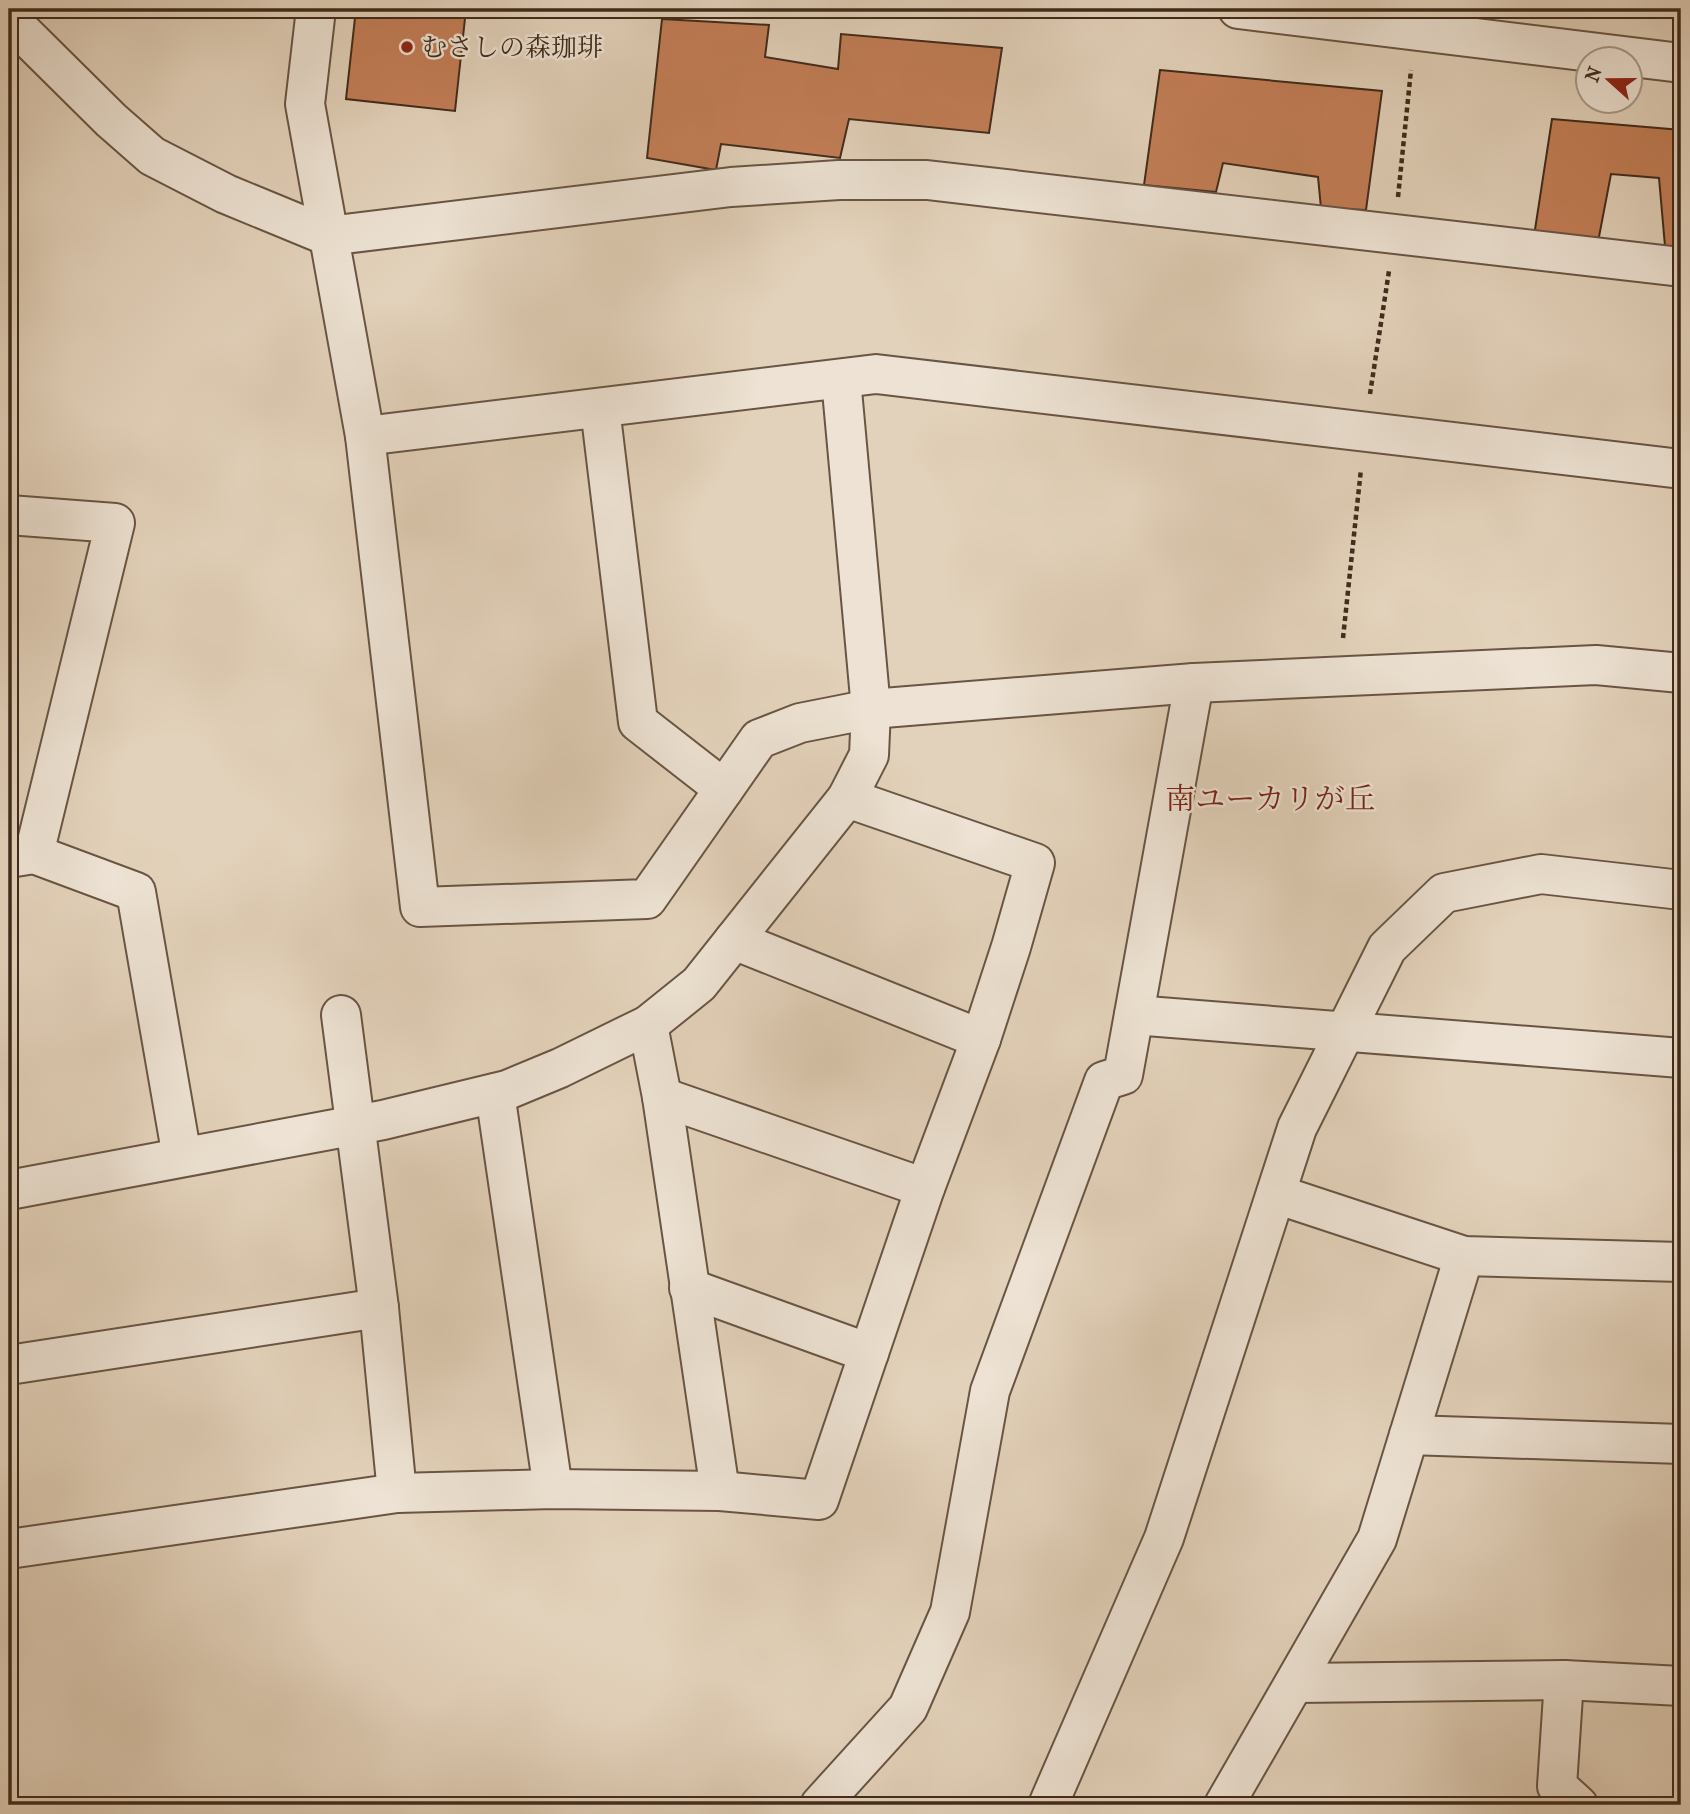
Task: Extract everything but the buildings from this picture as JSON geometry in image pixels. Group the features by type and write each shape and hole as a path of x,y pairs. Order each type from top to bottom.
{"street":[{"path":"316,9 305,104 365,436 420,907 647,899 759,739 800,723 871,709 1194,683 1597,665 1681,673"},
{"path":"1238,9 1681,63"},
{"path":"9,19 111,120 152,156 226,194 328,236 731,187 839,180 927,180 1681,267"},
{"path":"365,436 876,374 1681,469"},
{"path":"10,1185 355,1125 507,1090 560,1068 648,1025 699,984 847,798 869,755 871,709 841,379"},
{"path":"600,408 638,722 724,789"},
{"path":"9,515 116,523 21,856 136,892 182,1157"},
{"path":"820,1805 908,1708 950,1612 990,1391 1104,1081 1124,1075 1194,683"},
{"path":"9,1549 397,1493 554,1489 720,1491 819,1500 925,1188 981,1039 1035,863 847,798"},
{"path":"1048,1805 1164,1538 1297,1128 1387,948 1444,893 1541,874 1681,890"},
{"path":"733,940 981,1039"},
{"path":"341,1015 379,1308 397,1493"},
{"path":"1134,1016 1681,1058"},
{"path":"648,1025 662,1097 720,1491"},
{"path":"495,1093 554,1489"},
{"path":"662,1097 925,1188"},
{"path":"1276,1194 1464,1256 1681,1262"},
{"path":"1224,1805 1377,1539 1464,1256"},
{"path":"689,1288 869,1353"},
{"path":"9,1365 379,1308"},
{"path":"1409,1435 1681,1444"},
{"path":"1295,1683 1563,1680 1681,1686"},
{"path":"1563,1680 1558,1786 1578,1805"}],"path":[{"path":"1654,9 1681,12"},
{"path":"1339,677 1364,432 1394,234 1415,31"}],"place":[{"name":"むさしの森珈琲","path":"407,47"}],"district":[{"name":"南ユーカリが丘","path":"1270,799"}]}
